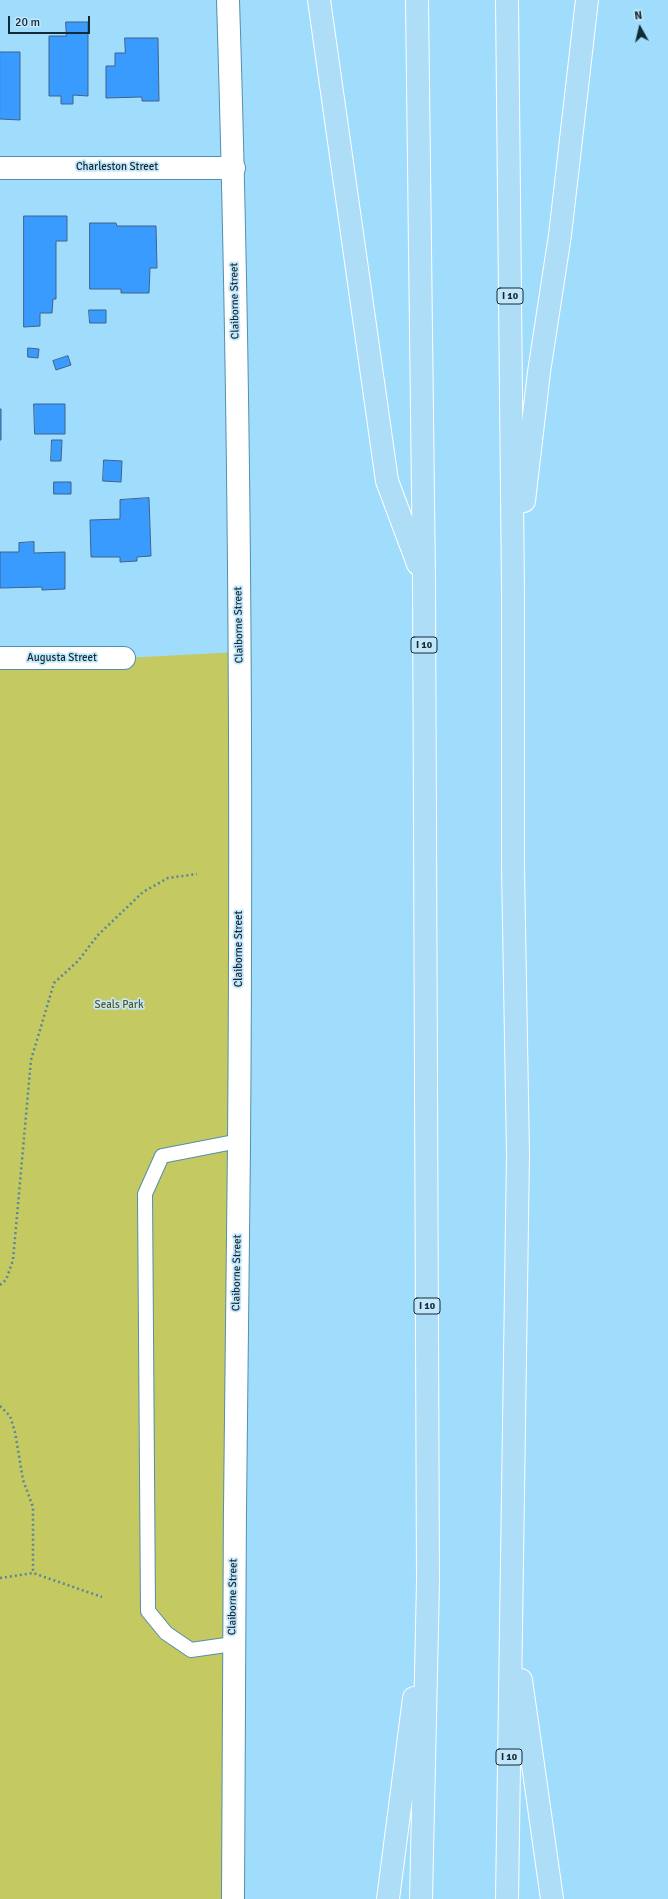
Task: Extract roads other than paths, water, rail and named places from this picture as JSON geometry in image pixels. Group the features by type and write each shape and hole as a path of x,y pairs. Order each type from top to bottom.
{"highway":[{"path":"319,0 387,481 424,578"},
{"name":"I 10","path":"417,0 424,578 428,1582 421,1899"},
{"name":"I 10","path":"507,0 513,591 513,867 518,1154 507,1899"},
{"path":"513,591 539,372 560,235 587,0"},
{"path":"388,1899 428,1582"},
{"path":"512,1614 552,1899"}],"street":[{"name":"Claiborne Street","path":"228,0 234,168 239,652 239,1141 233,1644 233,1899"},
{"name":"Charleston Street","path":"0,168 234,168"},
{"name":"Augusta Street","path":"0,658 124,658"}],"lane":[{"path":"233,1644 191,1650 166,1633 148,1611 145,1194 162,1156 239,1141"}],"park label":[{"name":"Seals Park","path":"119,1005"}]}
